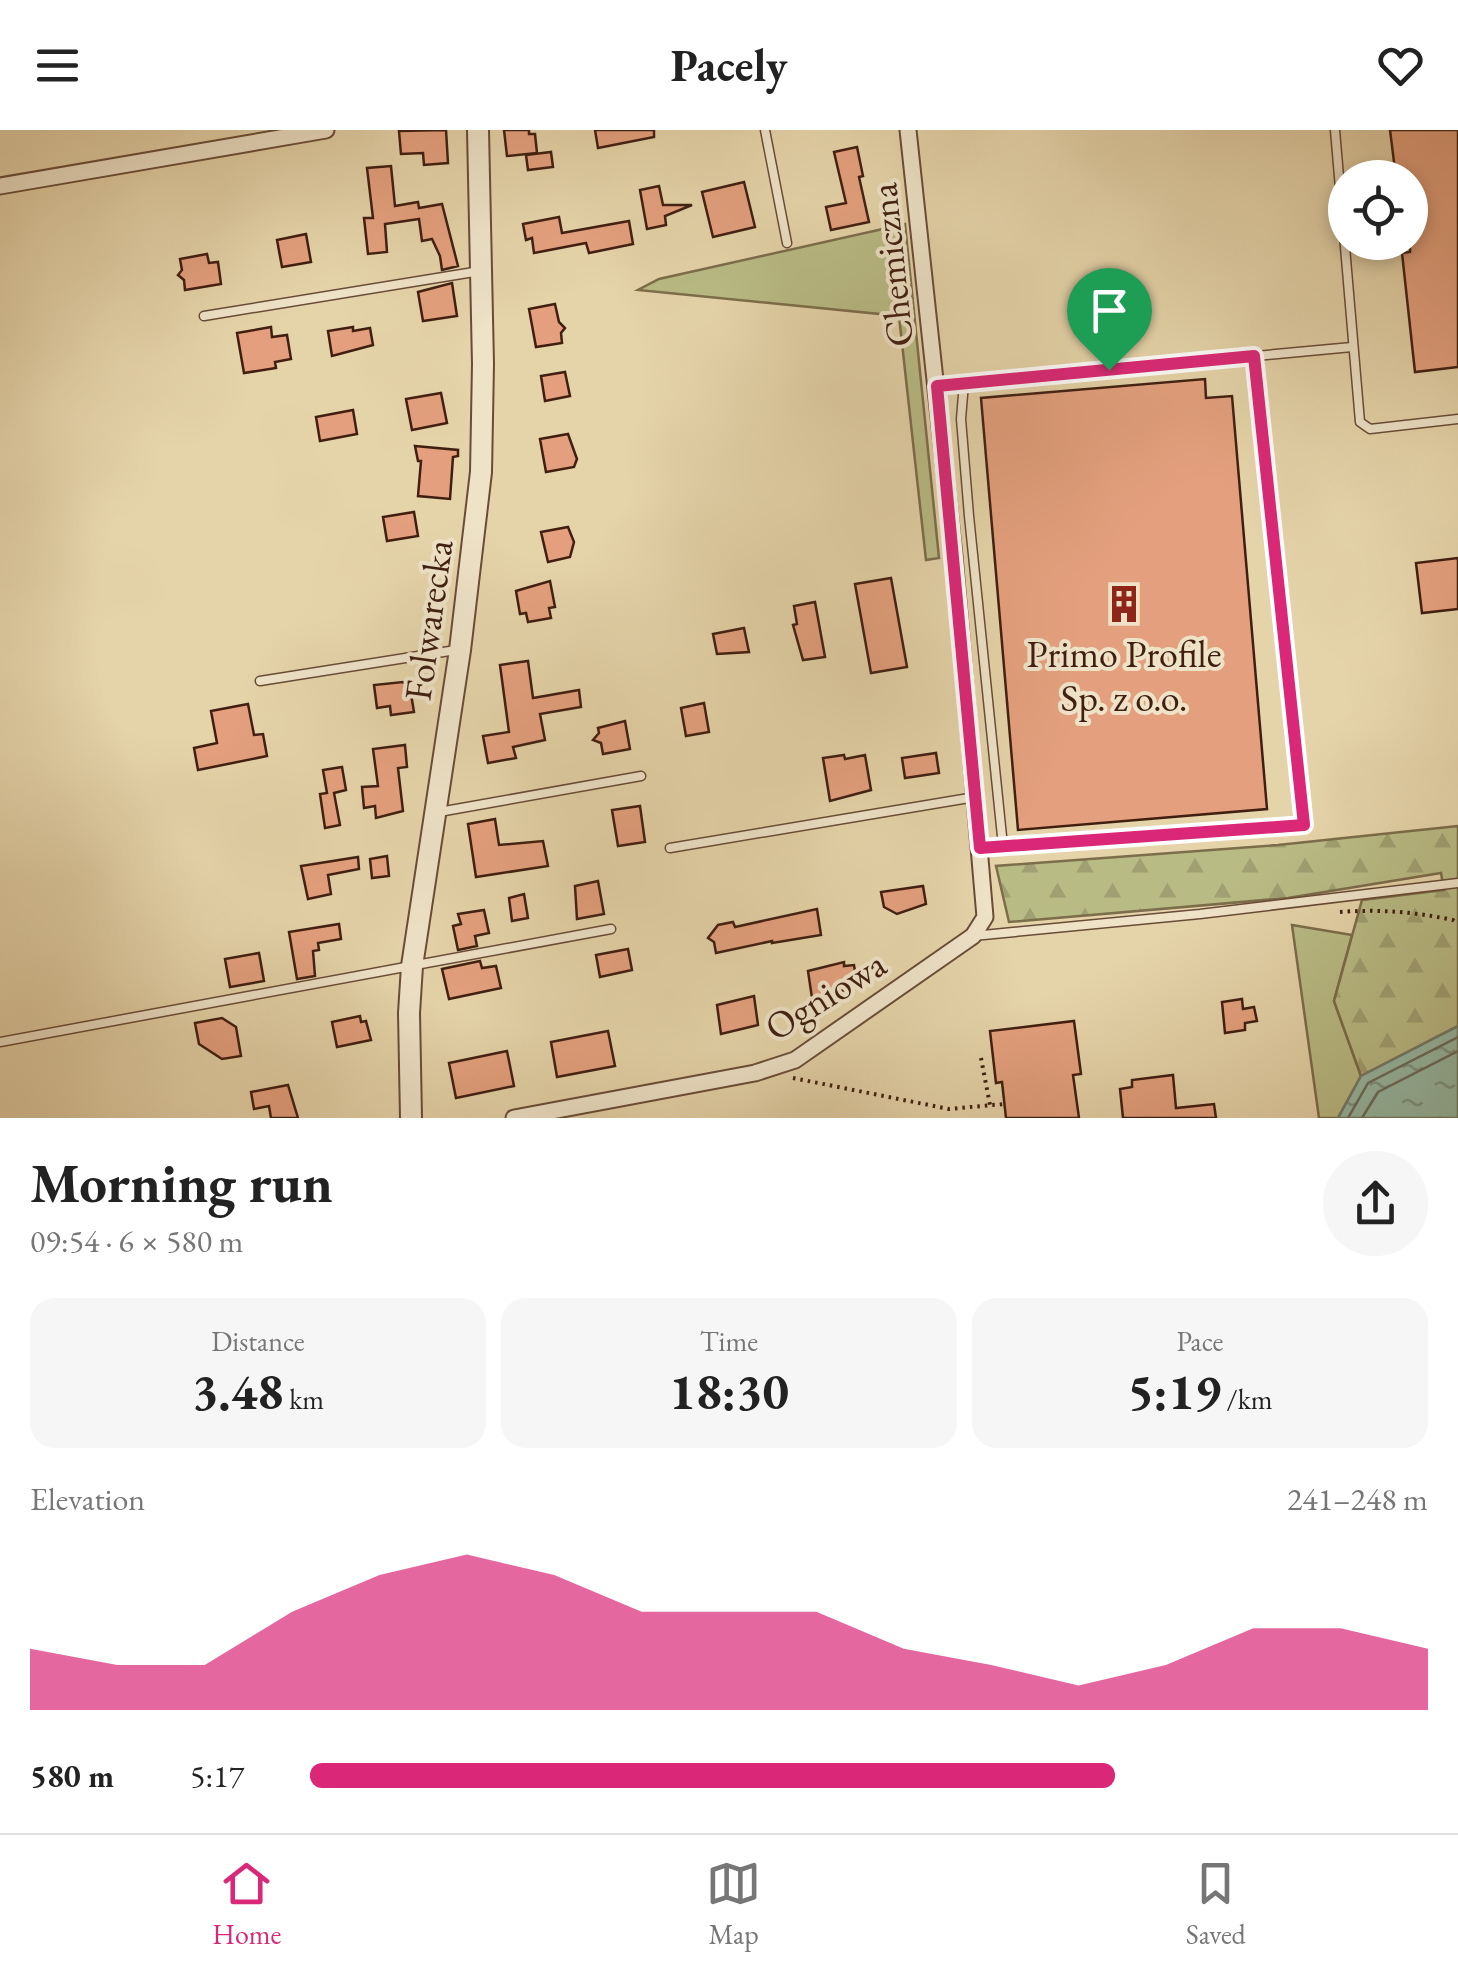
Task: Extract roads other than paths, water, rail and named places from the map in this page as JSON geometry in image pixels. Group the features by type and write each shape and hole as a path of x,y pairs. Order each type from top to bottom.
{"street":[{"path":"0,186 326,130"},
{"name":"Folwarecka","path":"411,1118 412,966 460,650 481,472 478,130"},
{"name":"Chemiczna","path":"908,130 937,386 982,870 985,917 973,936"},
{"name":"Ogniowa","path":"514,1118 777,1067 796,1060 973,936"}],"lane":[{"path":"765,130 787,244"},
{"path":"1335,130 1360,422 1370,429 1458,420"},
{"path":"204,316 480,271"},
{"path":"937,386 1352,347"},
{"path":"980,848 1304,825 1254,356"},
{"path":"964,384 962,419 969,516 1003,846"},
{"path":"260,682 460,650"},
{"path":"435,812 642,776"},
{"path":"670,848 975,796"},
{"path":"973,936 1458,883"},
{"path":"0,1042 611,929"}],"water":[{"path":"1458,1026 1458,1118 1338,1118 1361,1076"}],"place":[{"name":"Primo Profile Sp. z o.o.","path":"1124,604"}]}
